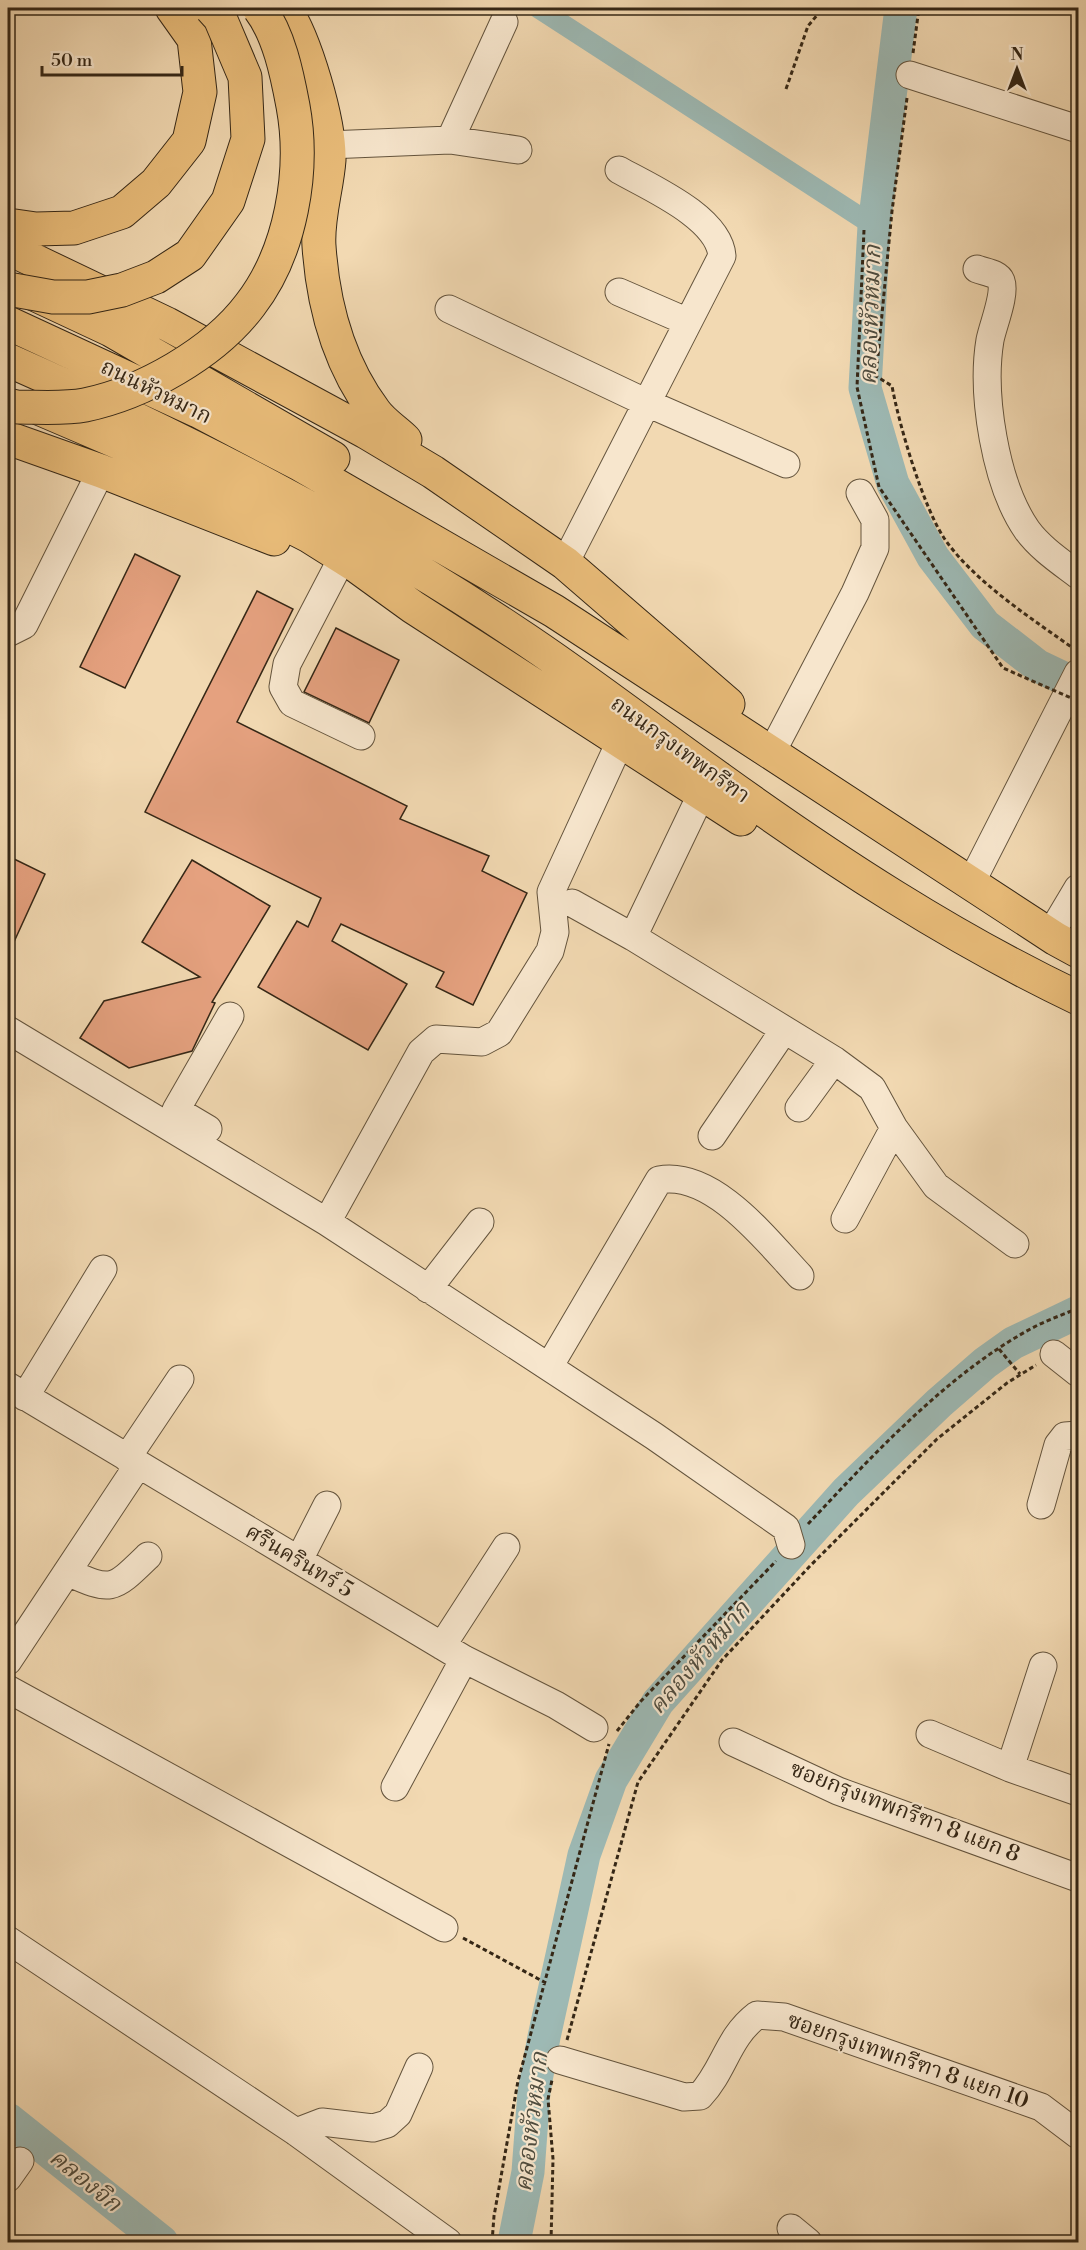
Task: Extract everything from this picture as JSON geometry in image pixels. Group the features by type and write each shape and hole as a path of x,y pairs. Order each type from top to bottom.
{"main road":[{"path":"8,225 36,229 74,228 122,212 156,183 189,141 200,92 194,39 172,8"},
{"path":"8,289 53,297 88,297 122,290 156,277 190,255 228,201 248,139 245,77 220,18 212,8"},
{"path":"8,405 85,405 146,385 206,350 250,305 278,255 296,195 298,132 286,72 259,8"},
{"path":"284,8 296,25 318,98 328,145 319,244 329,314 345,363 376,414 504,520"},
{"path":"8,248 90,285 238,362 376,438 504,520 565,563 808,776"},
{"path":"8,282 111,330 443,524 554,611"},
{"name":"ถนนหัวหมาก","path":"8,323 198,411 301,465"},
{"name":"ถนนหัวหมาก","path":"8,360 173,436 287,493"},
{"path":"8,397 79,423 242,500 356,565 413,607 701,795 799,851 872,884"},
{"path":"8,438 262,533 413,607"},
{"name":"ถนนกรุงเทพกรีฑา","path":"301,465 554,611 971,883 1066,940"},
{"name":"ถนนกรุงเทพกรีฑา","path":"287,493 424,574 516,632 717,777 872,884 1043,982 1078,998"},
{"path":"1043,982 1052,1002 1078,1022"}],"street":[{"path":"450,140 504,22"},
{"path":"910,75 1078,129"},
{"path":"328,145 450,140 518,150"},
{"path":"565,563 723,256 722,248 710,230 683,206 619,170"},
{"path":"977,269 996,276 1001,282 1002,292 990,341 988,396 999,463 1011,502 1028,531 1058,560 1078,575"},
{"path":"620,292 688,322"},
{"path":"449,309 646,403 786,464"},
{"path":"8,633 24,625 101,471"},
{"path":"775,746 855,593 875,548 875,520 860,493"},
{"path":"337,568 287,664 283,687 292,703 361,736"},
{"path":"971,883 1076,689"},
{"path":"331,1214 422,1052 436,1039 482,1042 499,1034 550,951 555,932 551,892 598,784 620,742"},
{"path":"633,937 701,795"},
{"path":"1066,940 1078,888"},
{"path":"572,903 633,937 834,1060 872,1088 894,1128 936,1186 1015,1244"},
{"path":"230,1016 176,1110 331,1214 428,1289 549,1367 786,1528 791,1545"},
{"path":"8,1030 331,1214"},
{"path":"712,1136 784,1030"},
{"path":"799,1108 834,1060"},
{"path":"844,1219 894,1128"},
{"path":"549,1367 659,1180 674,1177 688,1179 739,1211 800,1276"},
{"path":"428,1289 480,1222"},
{"path":"16,1391 103,1269"},
{"path":"1054,1354 1078,1373"},
{"path":"8,1661 67,1572 180,1379"},
{"name":"ศรีนครินทร์ 5","path":"16,1391 453,1652 594,1728"},
{"path":"1041,1504 1058,1445 1065,1436 1078,1435"},
{"path":"298,1560 327,1505"},
{"path":"395,1788 453,1652 506,1547"},
{"path":"67,1572 100,1587 113,1586 148,1556"},
{"path":"1010,1768 1043,1666"},
{"path":"8,1689 444,1928"},
{"path":"930,1734 1010,1768 1078,1792"},
{"name":"ซอยกรุงเทพกรีฑา 8 แยก 8","path":"733,1742 838,1791 1078,1878"},
{"path":"8,1940 296,2132 448,2242"},
{"name":"ซอยกรุงเทพกรีฑา 8 แยก 10","path":"560,2060 684,2097 700,2096 712,2083 741,2027 757,2015 784,2018 1041,2107 1078,2135"},
{"path":"296,2132 322,2122 373,2128 387,2124 398,2114 419,2067"}],"path":[{"path":"786,89 808,26 823,8"},
{"path":"919,8 892,211 876,376 892,386 896,410 934,519 945,540 978,575 1078,652"},
{"path":"864,230 857,387 879,487 1003,668 1076,689"},
{"path":"492,2242 494,2216 518,2081 611,1738 641,1701 904,1425 999,1349 1037,1326 1078,1308"},
{"path":"999,1349 1020,1374"},
{"path":"550,2242 553,2159 548,2099 551,2083 560,2060 638,1782 723,1660 759,1619 937,1439 1020,1374 1054,1354"},
{"path":"444,1928 546,1983"}],"building":[{"path":"135,554 180,576 125,688 80,667"},
{"path":"257,591 293,609 237,722 407,806 400,819 489,856 482,871 527,893 473,1005 436,987 444,972 341,924 332,941 407,984 368,1050 258,987 297,921 308,927 321,898 145,812"},
{"path":"336,628 399,660 369,723 304,692"},
{"path":"8,856 45,874 8,955"},
{"path":"192,860 270,906 212,1002 215,1003 192,1051 129,1068 80,1038 104,1001 200,977 142,942"}],"waterway":[{"path":"538,8 874,226"},
{"name":"คลองหัวหมาก","path":"901,8 874,226 865,388 893,484 933,557 985,625 1038,666 1078,685"},
{"name":"คลองหัวหมาก","path":"514,2242 528,2172 534,2091 584,1855 611,1780 658,1702 846,1492 939,1403 985,1363 1013,1343 1078,1312"},
{"name":"คลองจิก","path":"8,2119 162,2242"}]}
